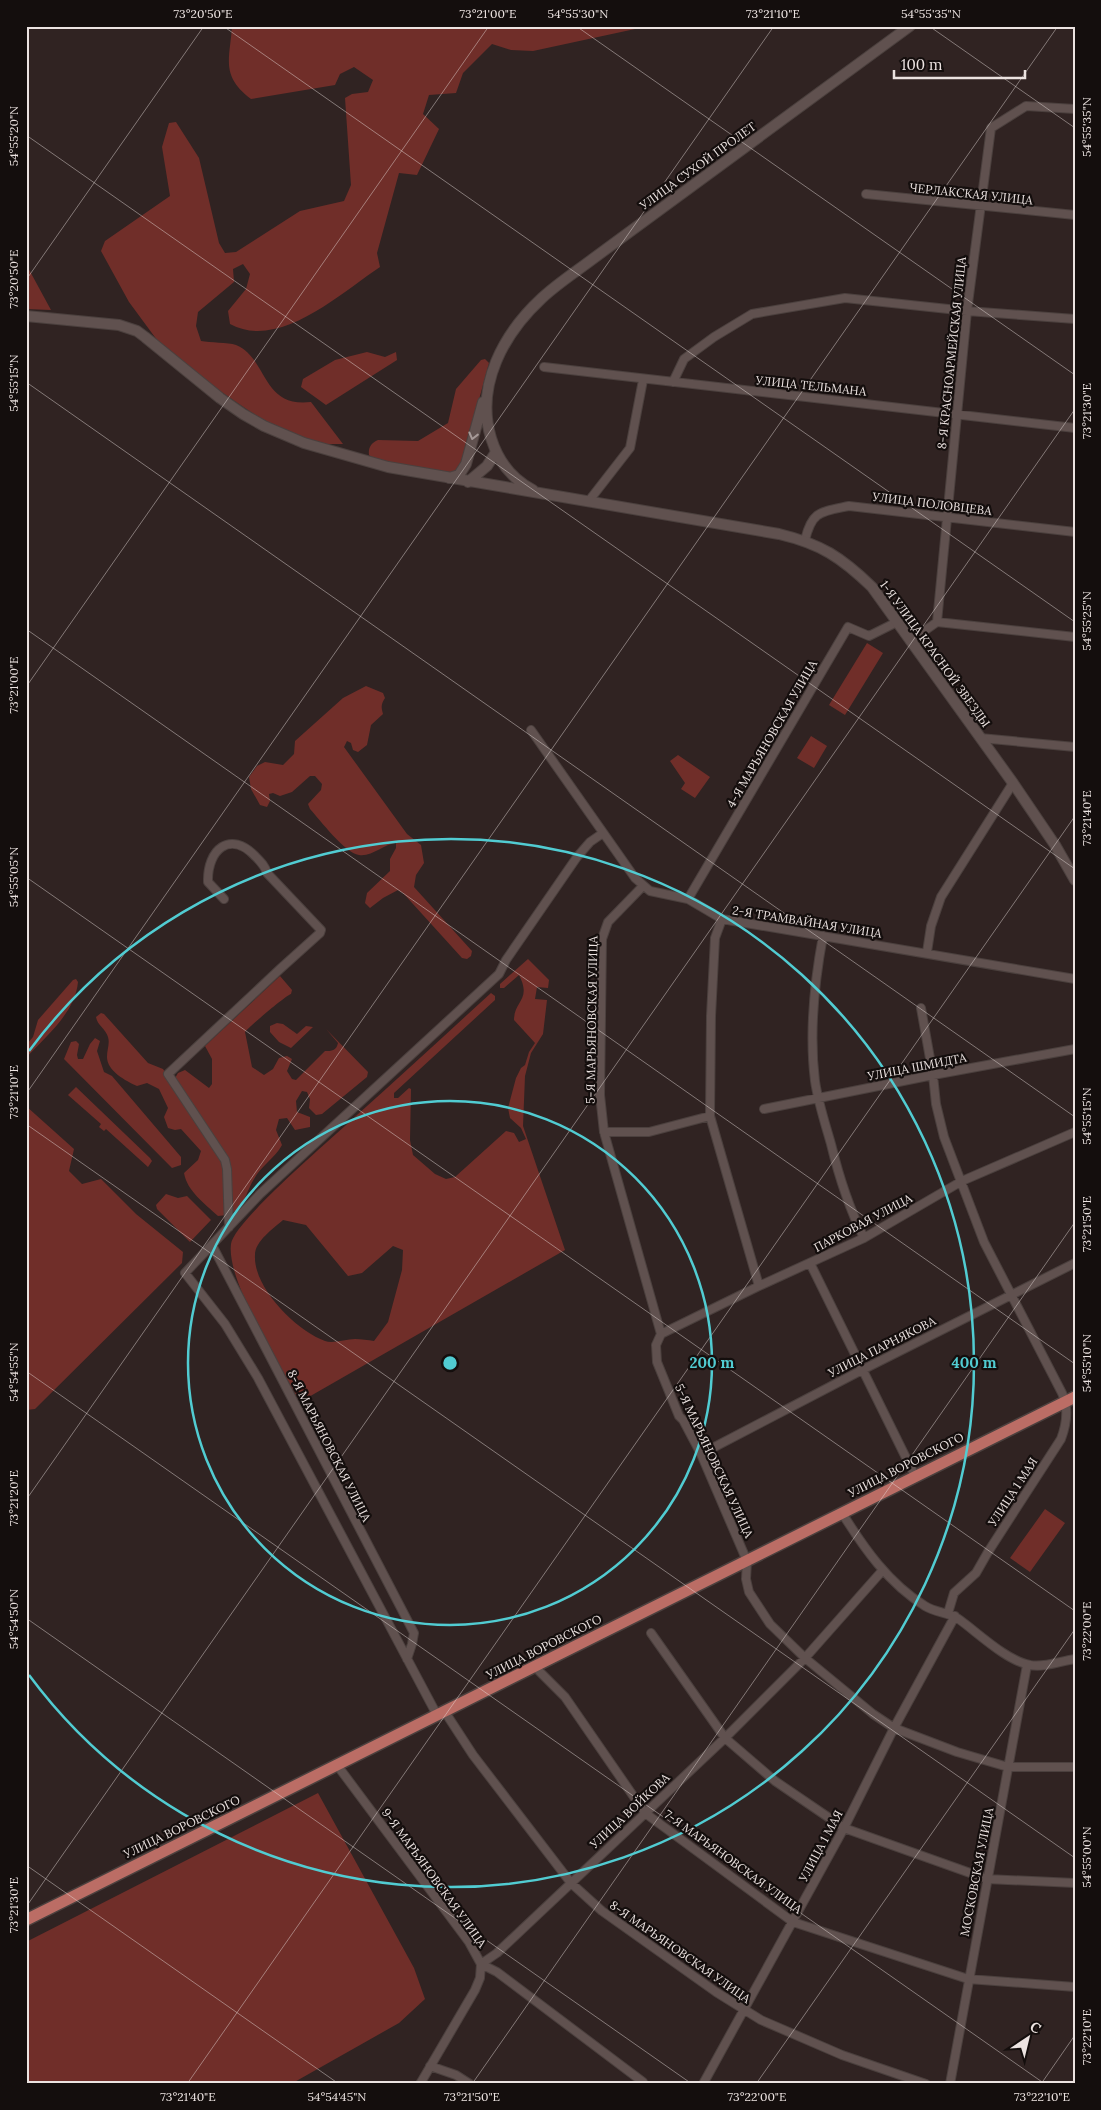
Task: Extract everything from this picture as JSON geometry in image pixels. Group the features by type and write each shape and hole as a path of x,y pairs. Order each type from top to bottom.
{"main road":[{"name":"УЛИЦА СУХОЙ ПРОЛЕТ","path":"443,478 459,475 466,464 476,420 500,352 510,335 543,298 594,258 910,26"},
{"name":"1-Я УЛИЦА КРАСНОЙ ЗВЕЗДЫ","path":"26,316 119,325 129,328 145,337 220,398 264,426 304,443 355,459 443,478 538,492 804,540 832,553 855,570 872,587 1072,869 1075,880"},
{"path":"487,389 486,413 489,431 496,452 504,466 514,477 538,492"},
{"path":"468,482 486,466 496,452"},
{"name":"УЛИЦА ВОРОВСКОГО","path":"26,1920 914,1476 1070,1400"}],"street":[{"name":"8-Я КРАСНОАРМЕЙСКАЯ УЛИЦА","path":"937,622 967,311 992,128 1026,106 1075,110"},
{"name":"ЧЕРЛАКСКАЯ УЛИЦА","path":"866,194 1075,215"},
{"path":"673,382 684,359 714,337 752,314 845,298 967,311 1075,319"},
{"name":"УЛИЦА ТЕЛЬМАНА","path":"544,367 643,380 1075,428"},
{"path":"588,502 630,448 643,380"},
{"name":"УЛИЦА ПОЛОВЦЕВА","path":"804,540 810,522 823,511 848,506 1075,532"},
{"name":"4-Я МАРЬЯНОВСКАЯ УЛИЦА","path":"688,899 848,626 869,636 897,622"},
{"path":"910,641 937,622 1075,637"},
{"name":"2-Я ТРАМВАЙНАЯ УЛИЦА","path":"531,730 635,878 644,886 659,894 688,899 722,919 927,952 1075,979"},
{"path":"980,738 1075,747"},
{"path":"927,952 931,926 941,897 1012,783"},
{"path":"212,1245 260,1194 499,974 506,960 577,858 590,842 603,833"},
{"path":"224,899 208,882 208,872 211,862 219,850 226,845 240,844 247,847 265,866 267,873 321,930 168,1074 225,1160 227,1168 229,1227"},
{"name":"5-Я МАРЬЯНОВСКАЯ УЛИЦА","path":"644,886 608,922 602,939 600,1095 604,1132 661,1334 656,1345 657,1362 679,1416 684,1420 701,1454 747,1561 746,1579 749,1592 770,1624 805,1658 873,1714 894,1728 958,1752 1008,1767 1075,1767"},
{"path":"722,919 717,928 714,947 710,1116 758,1286"},
{"path":"823,936 815,983 813,1036 815,1081 838,1174 851,1212 864,1238"},
{"path":"921,1008 933,1075 936,1104 944,1137 984,1242 1011,1295 1070,1400"},
{"name":"УЛИЦА ШМИДТА","path":"764,1109 1075,1049"},
{"path":"604,1132 649,1132 710,1116"},
{"name":"ПАРКОВАЯ УЛИЦА","path":"661,1334 758,1286 864,1238 962,1181 1075,1132"},
{"name":"8-Я МАРЬЯНОВСКАЯ УЛИЦА","path":"407,1659 414,1633 212,1245 185,1273 225,1324 258,1378 407,1659 441,1713 571,1883 602,1912 761,2020 842,2054 926,2084"},
{"name":"УЛИЦА ПАРНЯКОВА","path":"701,1454 862,1370 1075,1263"},
{"path":"810,1264 914,1476"},
{"name":"УЛИЦА 1 МАЯ","path":"703,2084 844,1828 952,1615 954,1592 976,1573 1061,1439 1066,1428 1070,1400"},
{"path":"842,1513 862,1545 882,1571 924,1606 952,1615 1006,1654 1028,1665 1036,1666 1075,1659"},
{"name":"УЛИЦА ВОЙКОВА","path":"481,1964 497,1953 725,1738 805,1658 882,1571"},
{"path":"651,1633 725,1738 775,1781 844,1828 987,1879 1075,1883"},
{"name":"МОСКОВСКАЯ УЛИЦА","path":"950,2084 968,1979 1028,1665"},
{"name":"7-Я МАРЬЯНОВСКАЯ УЛИЦА","path":"534,1667 565,1697 645,1813 793,1922 968,1979 1075,1987"},
{"name":"9-Я МАРЬЯНОВСКАЯ УЛИЦА","path":"337,1765 469,1942 481,1964 498,1972 643,2082"},
{"path":"420,2084 475,1990 480,1978 481,1964"},
{"path":"430,2066 456,2075 470,2084"}],"shaded area":[{"path":"232,26 649,26 533,51 511,50 492,44 463,73 456,93 429,95 423,114 439,129 417,175 399,173 377,253 380,267 328,304 289,325 269,330 249,330 230,324 228,311 246,289 250,274 243,264 233,269 234,282 198,312 196,326 201,341 233,344 246,351 274,390 283,397 295,402 311,402 343,444 320,444 267,423 189,370 157,340 129,302 101,251 105,241 170,196 162,147 169,123 176,122 199,158 219,243 225,253 236,252 300,211 344,201 351,185 345,98 352,94 368,92 373,80 354,67 340,74 335,85 251,99 241,90 231,74 229,57"},
{"path":"26,264 51,310 26,309"},
{"path":"367,352 385,357 396,352 397,360 326,405 301,387 303,379 335,360"},
{"path":"485,359 489,363 460,469 449,475 375,461 369,455 371,446 378,440 418,441 448,423 456,389 481,360"},
{"path":"867,643 883,653 845,715 829,705"},
{"path":"366,686 383,693 385,698 382,706 383,714 371,725 367,745 358,752 353,750 351,743 347,741 344,747 407,834 421,845 424,863 416,875 414,887 472,951 471,956 467,959 462,958 403,893 398,890 370,908 365,903 367,893 390,871 390,859 396,848 396,843 364,855 353,853 347,849 310,809 308,804 321,790 322,784 315,776 310,776 292,792 280,796 273,793 269,794 270,801 267,807 260,805 251,789 249,777 257,766 265,762 283,765 294,754 295,741 343,698"},
{"path":"811,736 827,746 814,768 797,758"},
{"path":"678,755 710,777 695,798 681,789 685,783 670,761"},
{"path":"528,959 549,980 548,988 537,987 535,999 547,1000 543,1034 531,1053 525,1076 523,1126 565,1250 300,1402 256,1324 237,1279 232,1260 231,1244 236,1233 266,1199 287,1179 491,993 495,996 495,1000 394,1093 394,1098 398,1098 409,1088 411,1089 410,1140 413,1155 435,1174 446,1179 455,1177 506,1131 514,1133 519,1142 526,1139 521,1128 510,1118 508,1108 516,1078 521,1068 525,1065 529,1052 535,1043 514,1020 524,990 519,975 504,988 500,988 500,984","holes":["283,1220 306,1225 348,1276 362,1273 393,1246 403,1250 402,1270 388,1322 374,1341 355,1339 328,1342 314,1336 279,1307 261,1281 256,1268 255,1255 261,1240"]},
{"path":"280,976 292,990 291,994 245,1032 252,1067 264,1075 273,1069 279,1058 287,1056 292,1059 287,1071 292,1079 296,1080 325,1051 332,1051 336,1048 338,1043 326,1029 368,1072 367,1077 322,1114 316,1115 309,1108 310,1099 307,1092 302,1091 296,1101 297,1112 310,1117 310,1127 295,1130 287,1118 279,1119 276,1130 282,1145 279,1150 257,1174 242,1204 227,1215 218,1216 202,1202 189,1186 184,1173 198,1160 201,1151 181,1129 168,1128 164,1117 168,1108 159,1089 147,1083 137,1086 123,1078 110,1067 107,1057 108,1037 96,1017 101,1013 104,1014 148,1063 163,1069 171,1081 174,1080 178,1073 185,1070 209,1088 212,1084 212,1059 205,1046"},
{"path":"76,979 78,982 76,993 66,1014 26,1058 26,1045 33,1037 38,1020 73,980"},
{"path":"277,1023 283,1024 297,1034 306,1026 313,1027 291,1048 279,1042 270,1032 270,1026"},
{"path":"95,1038 100,1041 97,1051 104,1072 112,1076 181,1157 181,1165 172,1168 64,1059 71,1042 76,1041 79,1044 78,1059 83,1059"},
{"path":"76,1087 150,1158 152,1161 148,1167 106,1129 104,1131 99,1127 101,1124 68,1095"},
{"path":"26,1106 74,1149 69,1171 82,1184 101,1179 136,1214 183,1252 182,1263 35,1409 26,1410"},
{"path":"166,1194 178,1198 187,1196 211,1220 190,1242 157,1209 156,1205"},
{"path":"1045,1509 1065,1523 1030,1572 1010,1558"},
{"path":"318,1793 414,1968 425,1999 399,2023 291,2084 26,2084 26,1942"}]}
